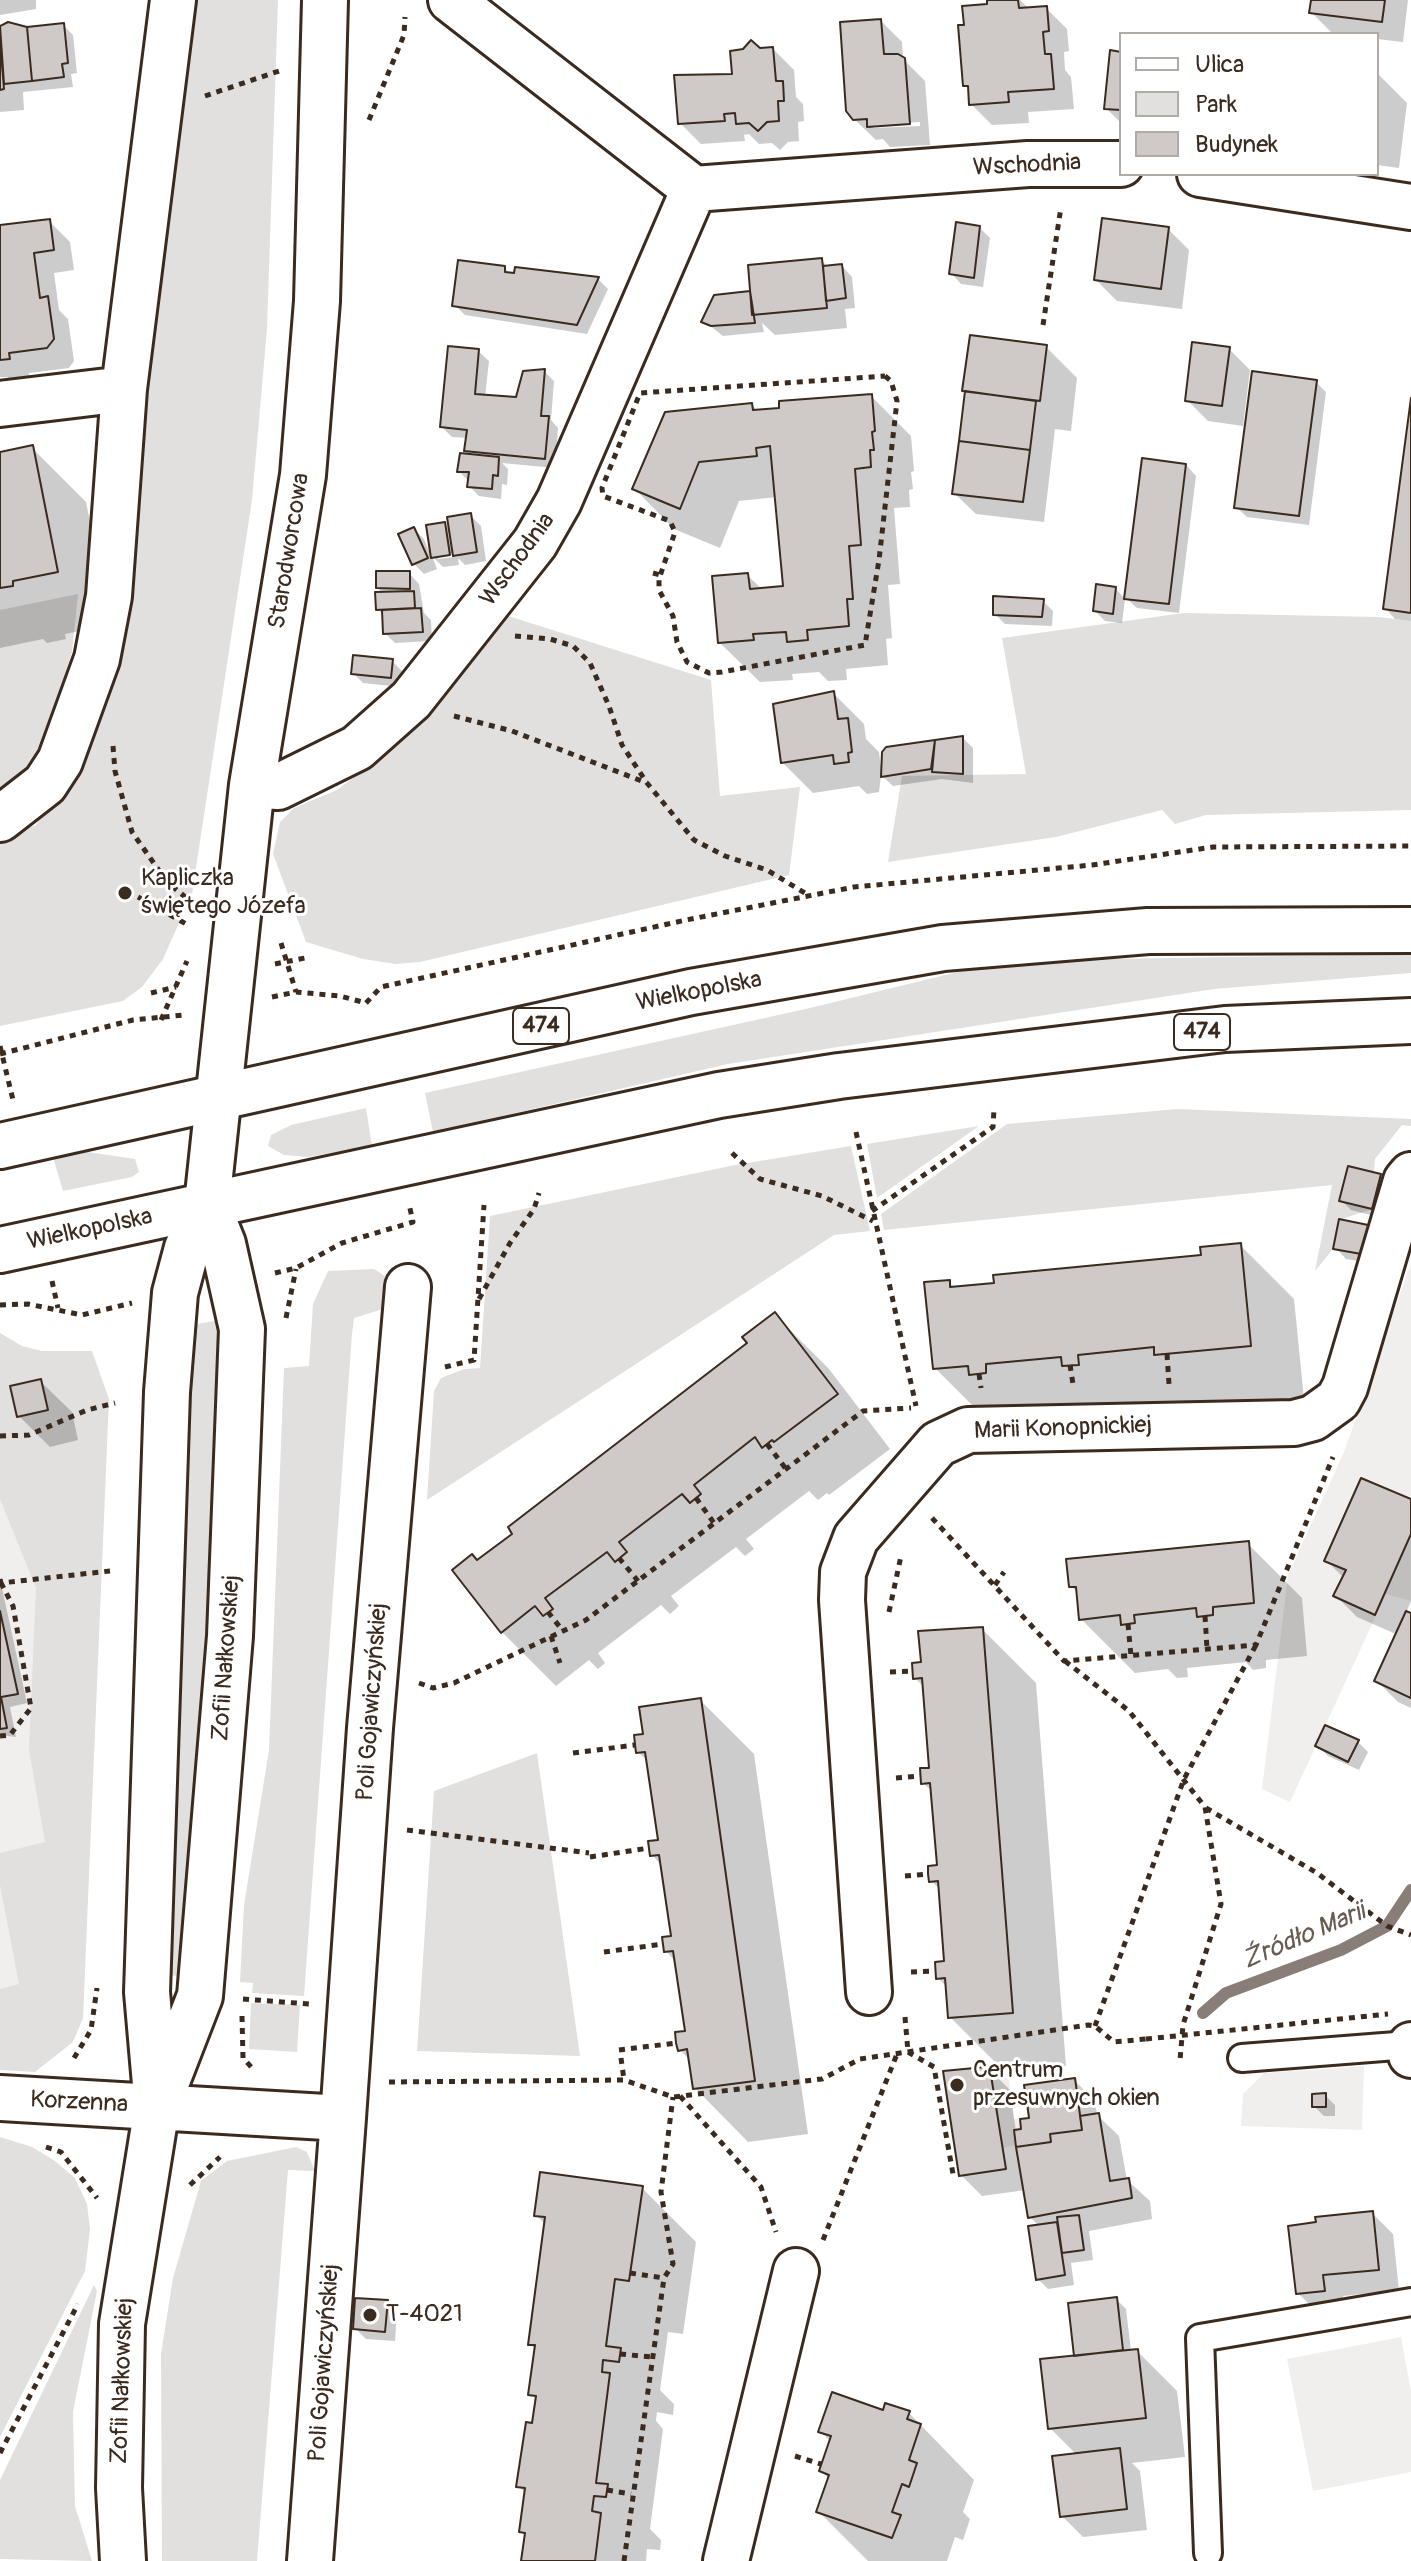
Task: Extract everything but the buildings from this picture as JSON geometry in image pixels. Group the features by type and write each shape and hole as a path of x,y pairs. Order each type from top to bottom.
{"street":[{"path":"0,819 45,784 60,761 97,659 109,596 124,389 173,0"},
{"name":"Starodworcowa","path":"219,1099 252,785 303,475 317,301 327,0"},
{"path":"451,0 694,189"},
{"name":"Wschodnia","path":"252,785 278,787 321,769 357,748 411,700 535,543 559,501 694,189 1066,162 1119,164"},
{"path":"1213,176 1411,207"},
{"path":"0,404 124,389"},
{"name":"Wielkopolska","path":"0,1146 691,992 943,948 1148,931 1411,930"},
{"name":"Wielkopolska","path":"0,1250 719,1095 839,1076 1225,1029 1411,1021"},
{"name":"Zofii Nałkowskiej","path":"157,2107 147,1992 167,1392 175,1293 187,1248 207,1204 219,1099"},
{"name":"Marii Konopnickiej","path":"885,1982 842,1600 843,1572 856,1538 938,1444 968,1430 1294,1423 1313,1418 1338,1400 1345,1387 1411,1175"},
{"name":"Zofii Nałkowskiej","path":"123,2561 119,2488 122,2324 157,2107 200,1996 230,1636 242,1329 223,1244 207,1204"},
{"name":"Poli Gojawiczyńskiej","path":"310,2561 370,1728 408,1287"},
{"name":"Korzenna","path":"0,2098 157,2107"},
{"path":"157,2107 343,2118"},
{"path":"726,2561 796,2271"}],"lane":[{"path":"1242,2058 1405,2040"},
{"path":"1208,2553 1200,2338 1411,2302"}],"path":[{"path":"365,130 404,35 405,17"},
{"path":"159,102 186,101 236,88 283,69"},
{"path":"1043,325 1066,162"},
{"path":"885,376 891,381 897,401 879,560 865,645 722,672 698,669 680,653 673,616 659,590 660,575 675,532 670,521 603,496 602,488 640,393 885,376"},
{"path":"653,573 660,575"},
{"path":"506,580 508,618 514,636 550,639 573,646 590,663 622,745 647,783 694,840 725,856 767,870 809,895"},
{"path":"411,700 459,718 512,731 647,783"},
{"path":"113,740 115,771 132,832 167,882 196,906"},
{"path":"366,1003 381,987 854,887 1092,865 1213,847 1411,846"},
{"path":"138,897 188,925"},
{"path":"1,1051 133,1020"},
{"path":"872,1211 993,1127 994,1109"},
{"path":"856,1132 916,1408"},
{"path":"732,1153 760,1179 822,1196 874,1221"},
{"path":"477,1302 510,1243 534,1209 539,1193"},
{"path":"436,1374 443,1368 474,1360 484,1205"},
{"path":"0,1305 28,1304 82,1315 175,1293"},
{"path":"1167,1354 1169,1397"},
{"path":"0,1436 29,1435 87,1410 115,1403"},
{"path":"413,1692 414,1681 433,1688 454,1683 586,1620 863,1411 908,1409"},
{"path":"767,1444 786,1469"},
{"path":"1095,2026 1184,1779 1256,1645 1337,1446"},
{"path":"696,1498 714,1523"},
{"path":"928,1513 1064,1661 1129,1711 1205,1807 1317,1873 1387,1926 1411,1935"},
{"path":"619,1558 638,1581"},
{"path":"0,1736 10,1735 31,1708 13,1606 0,1581 110,1571"},
{"path":"995,1585 1004,1572"},
{"path":"548,1612 563,1631"},
{"path":"1205,1616 1207,1649"},
{"path":"1128,1624 1131,1656"},
{"path":"551,1636 560,1663"},
{"path":"1064,1661 1256,1645"},
{"path":"885,1673 912,1671"},
{"path":"573,1753 635,1745"},
{"path":"891,1779 921,1776"},
{"path":"1180,2060 1183,2025 1221,1904 1205,1807"},
{"path":"394,1829 589,1855 649,1848"},
{"path":"896,1876 928,1874"},
{"path":"604,1952 663,1944"},
{"path":"885,1982 936,1971"},
{"path":"68,2068 91,2030 97,1988"},
{"path":"242,1999 243,2058 262,2078"},
{"path":"905,2022 908,2052"},
{"path":"375,2082 624,2080 676,2096 822,2079 860,2059 1095,2026 1114,2042 1146,2039 1405,2040"},
{"path":"619,2050 676,2043"},
{"path":"908,2052 934,2067 953,2174"},
{"path":"842,2197 897,2054"},
{"path":"621,2058 624,2080"},
{"path":"676,2096 761,2187 774,2221"},
{"path":"624,2561 631,2494 664,2278 673,2264 661,2192 676,2096"},
{"path":"61,2152 99,2202"},
{"path":"188,2193 192,2181 215,2159 228,2155"},
{"path":"630,2273 664,2278"},
{"path":"0,2453 81,2298"},
{"path":"620,2354 652,2357"},
{"path":"607,2490 631,2494"}],"shaded area":[{"path":"1411,1263 1411,1601 1386,1594 1290,1802 1262,1789 1288,1575 1344,1452"},
{"path":"0,1449 28,1488 82,2018 0,2067"},
{"path":"1007,2065 1014,2119 1020,2119 1021,2129 1014,2130 1016,2145 1002,2148 1006,2169 959,2176 943,2071"},
{"path":"1364,2066 1362,2130 1241,2126 1243,2094 1264,2073"},
{"path":"1401,2337 1411,2392 1411,2472 1313,2491 1287,2359"}],"green space":[{"path":"195,0 278,0 267,329 252,500 192,894 163,959 142,987 123,1001 0,1026 0,839 36,825 71,774 98,722 123,644 134,551 143,400"},
{"path":"78,594 72,652 53,713 29,770 0,791 0,610"},
{"path":"1184,613 1379,617 1411,621 1411,810 1206,815 1175,824 1162,810 1056,837 888,862 902,776 1026,774 1002,638"},
{"path":"505,615 711,680 720,796 800,787 789,875 420,962 396,964 363,959 306,942 273,854 280,822 294,808 337,790 393,748 441,698"},
{"path":"1411,954 1411,973 1214,989 728,1064 433,1132 425,1093 810,1008 974,968 1052,960"},
{"path":"366,1108 372,1146 308,1157 284,1155 268,1146 271,1135 291,1125"},
{"path":"1178,1109 1411,1119 1411,1126 1402,1125 1375,1159 1374,1172 1348,1167 1339,1201 1372,1209 1339,1220 1333,1249 1315,1271 1332,1185 884,1230 881,1214 1007,1124"},
{"path":"979,1126 877,1198 867,1144"},
{"path":"851,1146 870,1231 834,1235 427,1500 434,1391 441,1378 464,1369 480,1368 490,1216 735,1165"},
{"path":"81,1151 135,1159 139,1172 132,1177 63,1191 53,1157"},
{"path":"374,1269 385,1276 383,1309 354,1318 352,1334 304,1996 252,1993 253,1983 240,1982 244,1905 269,1750 284,1368 309,1366 313,1304 328,1271"},
{"path":"219,1320 193,1977 165,1975 187,1326"},
{"path":"0,1333 22,1346 42,1351 92,1351 109,1399 83,2018 73,2042 35,2072 0,2070 0,1989 19,1984 0,1885 0,1853 45,1842 29,1750 36,1588 0,1499"},
{"path":"537,1753 580,2056 417,2051 434,1791"},
{"path":"251,2003 300,2005 297,2052 249,2049"},
{"path":"0,2137 32,2147 75,2178 87,2204 90,2229 85,2271 0,2437"},
{"path":"296,2147 307,2152 315,2171 288,2170 257,2561 162,2561 161,2354 173,2278 201,2181 227,2161"},
{"path":"94,2285 97,2291 73,2412 75,2506 92,2561 0,2559 0,2480"}],"waterway":[{"name":"Źródło Marii","path":"1203,2013 1226,1993 1341,1950 1387,1926 1411,1890"}],"place":[{"name":"Kapliczka świętego Józefa","path":"125,893"},
{"name":"Centrum przesuwnych okien","path":"957,2085"},
{"name":"T-4021","path":"370,2315"}]}
